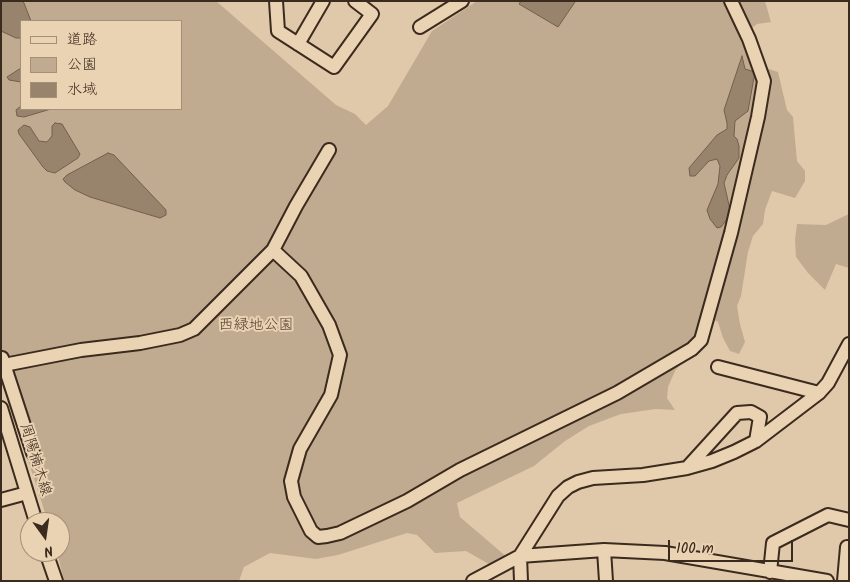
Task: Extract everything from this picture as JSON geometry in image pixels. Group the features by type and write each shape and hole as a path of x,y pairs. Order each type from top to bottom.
{"street":[{"path":"276,1 278,31 334,67 372,14 355,1"},
{"path":"298,44 323,1"},
{"path":"420,26 462,1"},
{"path":"273,250 300,276 329,325 340,355 331,395 300,449 291,481 294,497 311,531 318,536 340,534 407,501 460,470 617,393 692,349 701,340 731,233 758,117 764,81 749,39 733,6"},
{"path":"32,453 3,361 140,343 180,335 194,329 273,250 329,150"},
{"path":"521,581 520,556 558,496 568,487 593,478 643,475 687,468 712,461 756,440 828,383 849,344"},
{"path":"718,367 819,392"},
{"name":"周陽楠木線","path":"1,408 33,512"},
{"path":"687,468 737,413 751,412 760,417 756,440"},
{"path":"1,500 27,493"},
{"path":"770,572 774,543 828,516 849,520"},
{"path":"844,581 847,547"},
{"path":"604,550 606,581"},
{"path":"474,581 520,556 604,550 665,553 825,581"},
{"path":"49,562 56,581"}],"green space":[{"name":"西緑地公園","path":"1,1 216,1 336,105 355,114 366,125 388,106 432,31 477,1 765,1 771,22 757,24 752,28 751,32 766,68 778,72 787,110 793,117 797,161 805,171 805,181 795,198 772,191 765,210 763,224 753,236 748,252 741,296 737,306 745,342 739,354 730,351 718,322 711,318 675,371 668,387 667,398 675,410 656,409 621,414 589,426 565,441 534,466 457,503 460,517 508,558 494,567 466,551 435,553 417,535 407,533 338,555 316,559 270,553 244,567 239,581 64,581 59,562 70,562 70,512 45,512 1,382"},
{"path":"849,214 849,268 836,264 825,290 808,273 796,257 795,240 797,224 826,225"}],"water":[{"path":"1,1 22,1 31,20 20,20 20,38 1,31"},
{"path":"521,1 575,2 558,27 519,4"},
{"path":"742,56 745,69 755,72 748,111 735,121 734,136 739,146 739,158 727,175 724,183 731,214 721,227 717,228 710,219 707,210 718,184 720,166 717,159 709,161 695,176 690,176 689,168 717,135 727,129 724,110"},
{"path":"20,69 20,82 9,80 7,77"},
{"path":"20,107 20,110 48,110 24,117 17,116 16,110"},
{"path":"55,123 62,124 80,154 78,158 55,173 47,171 43,167 18,130 24,125 30,127 39,141 47,142 52,136 52,126"},
{"path":"108,153 114,155 166,210 166,215 160,218 90,197 75,190 63,179"}]}
